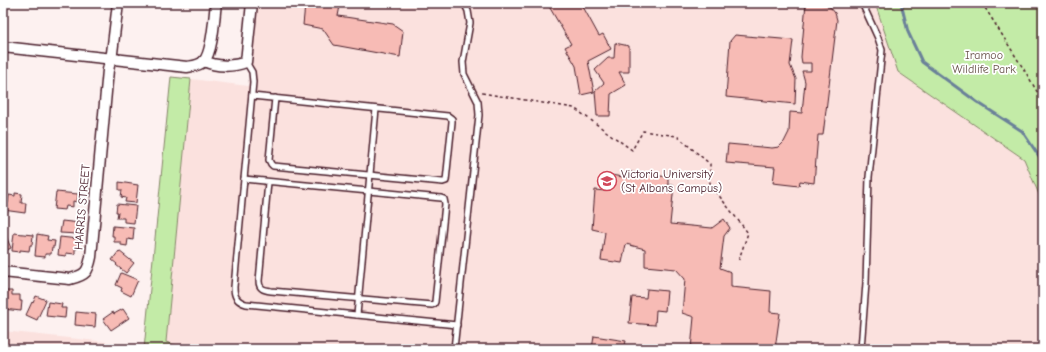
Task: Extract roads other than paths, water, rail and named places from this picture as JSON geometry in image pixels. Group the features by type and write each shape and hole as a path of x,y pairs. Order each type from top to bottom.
{"street":[{"path":"110,59 118,3"},
{"path":"3,47 187,67 199,65 207,57 211,42 216,3"},
{"path":"204,61 210,64 223,66 246,62 252,3"},
{"name":"HARRIS STREET","path":"3,272 70,279 80,277 89,269 110,59"}],"lane":[{"path":"454,349 479,115 478,102 464,74 463,62 470,24 468,11 464,3"},
{"path":"861,349 866,283 870,177 882,50 862,3"},
{"path":"246,62 253,75 234,287 236,298 240,302 246,304 457,325"},
{"path":"252,96 275,98 376,108 448,116 452,119 452,122 446,181 443,182 273,166 269,160 275,98"},
{"path":"357,315 376,108"},
{"path":"244,179 444,199 445,204 434,304 359,299 272,291 260,288 259,281 268,182"}],"waterway":[{"path":"901,3 908,32 922,62 977,102 1022,131 1043,162"}],"place":[{"name":"Victoria University (St Albans Campus)","path":"607,181"}],"park label":[{"name":"Iramoo Wildlife Park","path":"984,62"}]}
